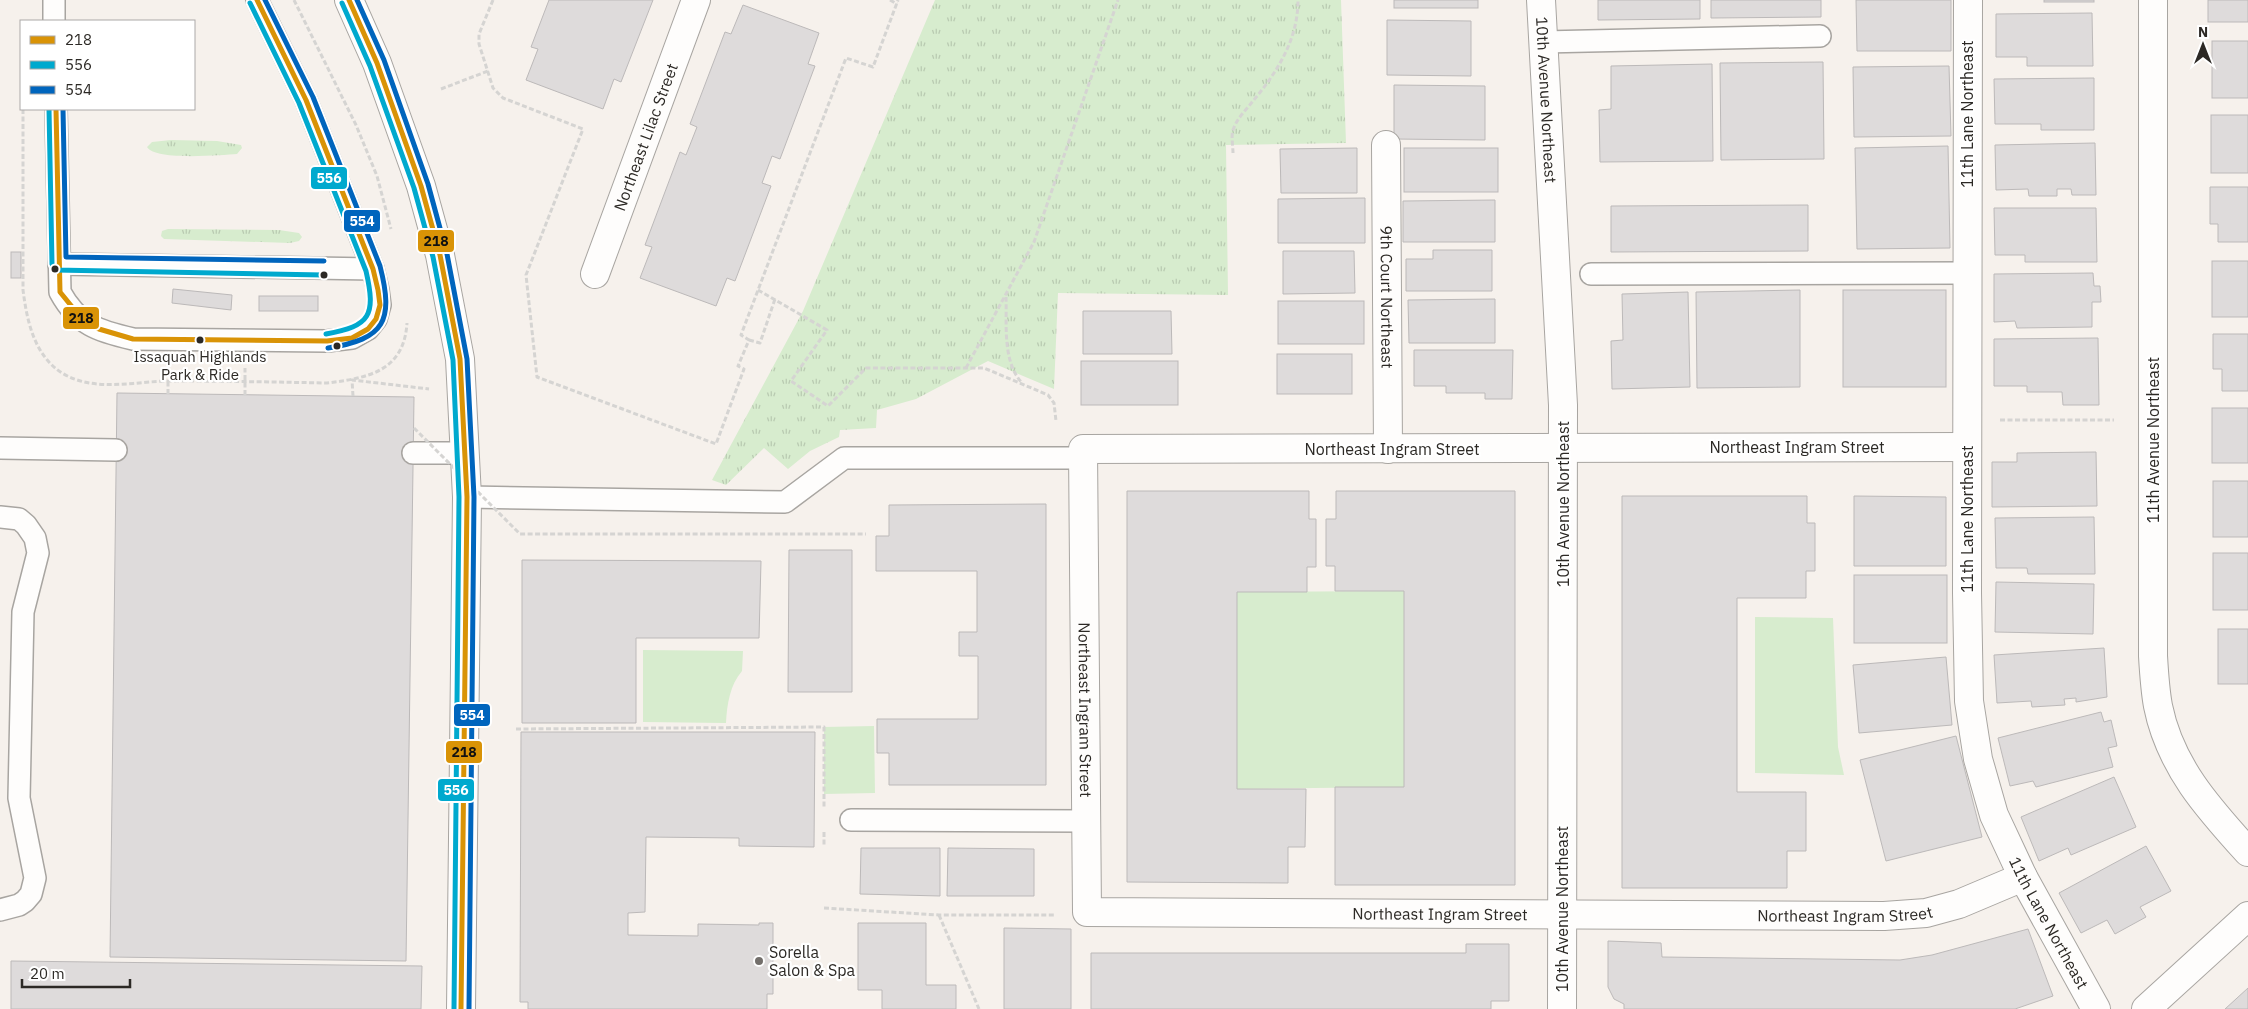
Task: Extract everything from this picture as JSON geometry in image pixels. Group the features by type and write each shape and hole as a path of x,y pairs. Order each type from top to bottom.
{"street":[{"path":"349,0 377,62 400,123 435,235 460,359 467,497 461,1009"},
{"name":"Northeast Lilac Street","path":"595,274 696,0"},
{"name":"10th Avenue Northeast","path":"1541,0 1564,448 1562,1009"},
{"name":"11th Lane Northeast","path":"1968,0 1967,447 1969,701 1978,759 1994,815 2024,878 2096,1009"},
{"name":"11th Avenue Northeast","path":"2153,0 2153,656 2158,706 2171,747 2188,781 2248,852"},
{"name":"9th Court Northeast","path":"1386,145 1388,449"},
{"name":"Northeast Ingram Street","path":"1967,447 1083,449 1088,912 1562,916 1884,916 1926,913 1959,904 2024,878"},
{"path":"2146,1009 2248,916"}],"lane":[{"path":"54,0 54,20"},
{"path":"56,110 60,292 69,309 83,322 107,333 133,338 327,341 352,338 368,329 376,319 380,305 373,269 306,100 257,0"},
{"path":"1543,42 1820,36"},
{"path":"59,264 373,269"},
{"path":"1591,274 1967,273"},
{"path":"0,448 116,450"},
{"path":"413,453 466,453"},
{"path":"467,497 785,502 844,458 1083,458"},
{"path":"0,517 19,519 26,525 35,538 38,553 23,612 19,798 35,878 31,894 25,901 14,907 0,910"},
{"path":"852,820 1087,821"}],"path":[{"path":"494,0 479,34 479,44 493,88 504,98 583,129 526,276 536,377 716,444 744,369 738,366 749,340"},
{"path":"775,299 760,343 749,340 741,335 846,58 873,67 898,2 890,0"},
{"path":"966,368 1034,242 1118,0"},
{"path":"1233,153 1233,130 1240,116 1278,67 1293,39 1298,22 1298,0"},
{"path":"442,89 488,72"},
{"path":"758,290 827,330 791,381 828,406 866,368 984,368 1048,395 1054,403 1056,421"},
{"path":"1006,296 1007,349 1016,377 1024,385"},
{"path":"244,395 245,366"},
{"path":"353,396 352,380 430,389"},
{"path":"168,381 168,394"},
{"path":"1967,420 2114,420"},
{"path":"414,428 520,534 866,534"},
{"path":"516,729 824,727 824,810"},
{"path":"824,829 824,847"},
{"path":"824,908 939,915 1060,915"},
{"path":"939,915 979,1009"}],"green space":[{"path":"935,0 1341,0 1346,143 1226,145 1228,295 1058,293 1054,389 988,361 916,399 877,410 876,428 840,430 839,437 810,451 788,469 764,448 726,485 712,480 803,311"},
{"path":"171,140 217,141 241,145 242,148 237,154 175,156 162,154 147,147 152,142"},
{"path":"168,229 279,230 299,233 302,237 299,241 290,243 164,239 161,236 162,231"},
{"path":"1404,591 1404,787 1237,789 1237,592"},
{"path":"1755,617 1833,618 1838,747 1844,775 1755,773"},
{"path":"643,650 743,651 742,671 730,695 726,723 643,722"},
{"path":"874,726 875,793 824,794 824,727"}],"building":[{"path":"549,0 653,0 621,82 614,79 603,109 526,80 538,49 531,47"},
{"path":"1394,0 1478,0 1478,8 1394,8"},
{"path":"1598,0 1700,0 1700,19 1598,20"},
{"path":"1711,0 1821,0 1821,17 1711,18"},
{"path":"1856,0 1951,0 1951,51 1857,51"},
{"path":"2044,0 2094,0 2094,2 2044,2"},
{"path":"2208,0 2248,0 2248,22 2208,22"},
{"path":"743,5 819,33 808,64 815,66 780,159 772,156 762,183 771,186 735,281 727,278 716,306 640,278 652,247 645,245 680,152 686,155 697,127 690,124 725,32 731,34"},
{"path":"2092,13 2093,66 2027,66 2027,57 1996,57 1996,14"},
{"path":"1387,20 1471,21 1471,76 1387,75"},
{"path":"2212,41 2248,41 2248,98 2212,98"},
{"path":"1823,62 1824,159 1721,160 1720,63"},
{"path":"1712,64 1713,161 1600,162 1599,110 1611,109 1611,66"},
{"path":"1949,66 1951,136 1854,137 1853,67"},
{"path":"2094,78 2094,130 2041,130 2041,124 1995,124 1994,79"},
{"path":"1394,85 1485,86 1485,140 1394,139"},
{"path":"2211,115 2248,115 2248,173 2211,173"},
{"path":"2095,143 2096,195 2072,195 2071,189 2057,189 2057,196 2029,196 2028,189 1996,190 1995,145"},
{"path":"1948,146 1950,248 1857,249 1855,148"},
{"path":"1357,148 1357,193 1281,193 1280,149"},
{"path":"1404,148 1498,148 1498,192 1404,192"},
{"path":"2210,187 2248,187 2248,242 2218,242 2218,224 2210,224"},
{"path":"1365,198 1365,243 1278,243 1278,199"},
{"path":"1495,200 1495,242 1403,242 1403,201"},
{"path":"1808,205 1808,251 1611,252 1611,206"},
{"path":"1994,208 2096,208 2097,262 2025,262 2025,255 1995,255"},
{"path":"1433,250 1492,250 1492,291 1406,291 1406,259 1433,259"},
{"path":"1283,251 1354,251 1355,293 1283,294"},
{"path":"11,252 21,252 21,278 11,278"},
{"path":"2212,261 2248,261 2248,317 2212,317"},
{"path":"2093,273 2094,286 2100,286 2101,302 2092,302 2092,327 2017,328 2015,321 1994,322 1994,274"},
{"path":"173,289 232,295 231,310 172,303"},
{"path":"1800,290 1800,387 1697,388 1696,292"},
{"path":"1843,290 1946,290 1946,387 1843,387"},
{"path":"1688,292 1690,387 1612,389 1611,341 1623,340 1622,294"},
{"path":"259,296 318,296 318,311 259,311"},
{"path":"1495,299 1495,343 1409,343 1408,300"},
{"path":"1278,301 1364,301 1364,344 1278,344"},
{"path":"1083,311 1171,311 1172,354 1083,354"},
{"path":"2213,334 2248,334 2248,391 2222,391 2222,369 2213,369"},
{"path":"2098,338 2099,405 2063,405 2062,392 2027,392 2027,386 1994,386 1994,339"},
{"path":"1414,350 1513,350 1512,399 1485,399 1485,393 1446,393 1446,386 1414,386"},
{"path":"1277,354 1352,354 1352,394 1277,394"},
{"path":"1081,361 1178,361 1178,405 1081,405"},
{"name":"Issaquah Highlands Park & Ride","path":"117,393 414,397 406,961 110,957"},
{"path":"2212,408 2248,408 2248,463 2212,463"},
{"path":"2096,452 2097,506 1992,507 1992,462 2017,462 2017,453"},
{"path":"2213,481 2248,481 2248,537 2213,537"},
{"path":"1127,491 1309,491 1309,519 1316,519 1316,567 1307,567 1307,592 1237,592 1237,789 1306,789 1305,847 1288,847 1288,883 1127,882"},
{"path":"1336,491 1515,491 1515,885 1335,885 1335,787 1404,787 1404,591 1335,591 1335,566 1326,566 1326,519 1336,519"},
{"path":"1622,496 1807,496 1807,523 1815,523 1815,571 1806,571 1806,598 1737,598 1737,792 1806,792 1806,851 1787,851 1787,888 1622,888"},
{"path":"1854,496 1946,497 1946,566 1854,566"},
{"path":"1046,504 1046,785 889,785 889,753 877,753 877,719 978,719 978,656 959,656 959,632 977,632 977,571 876,571 876,536 889,536 889,505"},
{"path":"2094,517 2095,574 2028,574 2027,568 1996,568 1995,518"},
{"path":"789,550 852,550 852,692 788,692"},
{"path":"2213,553 2248,553 2248,610 2213,610"},
{"path":"522,560 761,561 759,638 636,638 636,723 522,723"},
{"path":"1854,575 1947,575 1947,643 1854,643"},
{"path":"1996,582 2094,584 2093,634 1995,632"},
{"path":"2218,629 2248,629 2248,684 2218,684"},
{"path":"2104,648 2107,697 2076,702 2076,698 2064,699 2065,705 2032,707 2031,701 1997,703 1994,655"},
{"path":"1946,657 1952,725 1859,733 1853,665"},
{"path":"2101,712 2104,722 2111,720 2117,746 2108,748 2113,767 2036,787 2033,781 2010,786 1998,738"},
{"path":"521,732 815,732 814,847 739,846 739,838 646,837 645,912 628,913 628,935 698,936 698,924 759,925 759,923 773,923 773,994 767,994 767,1009 528,1009 528,1002 520,1002"},
{"path":"1956,736 1982,837 1886,861 1860,760"},
{"path":"2114,777 2136,827 2071,855 2068,848 2039,861 2021,817"},
{"path":"2146,846 2171,891 2140,907 2146,917 2115,934 2107,920 2081,933 2059,893"},
{"path":"861,848 940,848 940,896 860,894"},
{"path":"948,848 1034,849 1034,896 947,896"},
{"path":"858,923 926,923 926,985 956,985 956,1009 882,1009 882,990 858,990"},
{"path":"1004,928 1071,929 1071,1009 1004,1009"},
{"path":"2028,929 2053,996 2015,1009 1624,1009 1624,1004 1614,999 1608,987 1608,941 1661,943 1662,957 1900,960 1932,955"},
{"path":"1466,944 1509,944 1509,1001 1491,1001 1491,1009 1091,1009 1091,953 1466,953"},
{"path":"11,961 422,966 421,1009 11,1009"},
{"path":"2248,988 2248,1009 2225,1009"}],"transit line":[{"name":"218","path":"56,110 60,292 82,319 99,329 133,339 327,341 352,338 368,329 376,319 380,305 373,269 306,100 257,0"},
{"name":"554","path":"265,0 313,97 380,266 384,285 386,301 385,314 381,324 373,333 362,339 328,348"},
{"name":"218","path":"349,0 377,63 421,186 440,255 460,359 467,497 461,1009"},
{"name":"554","path":"357,0 384,60 428,184 447,254 467,359 474,497 469,1009"},
{"name":"556","path":"250,3 299,103 366,271 370,298 370,308 367,316 353,327 326,334"},
{"name":"556","path":"342,3 370,66 414,188 433,257 453,360 459,497 454,1009"},
{"name":"556","path":"49,110 52,264 55,270 324,275"},
{"name":"554","path":"63,110 66,257 324,261"}],"place":[{"name":"Issaquah Highlands Park & Ride","path":"200,340"},
{"name":"Sorella Salon & Spa","path":"759,961"}]}
